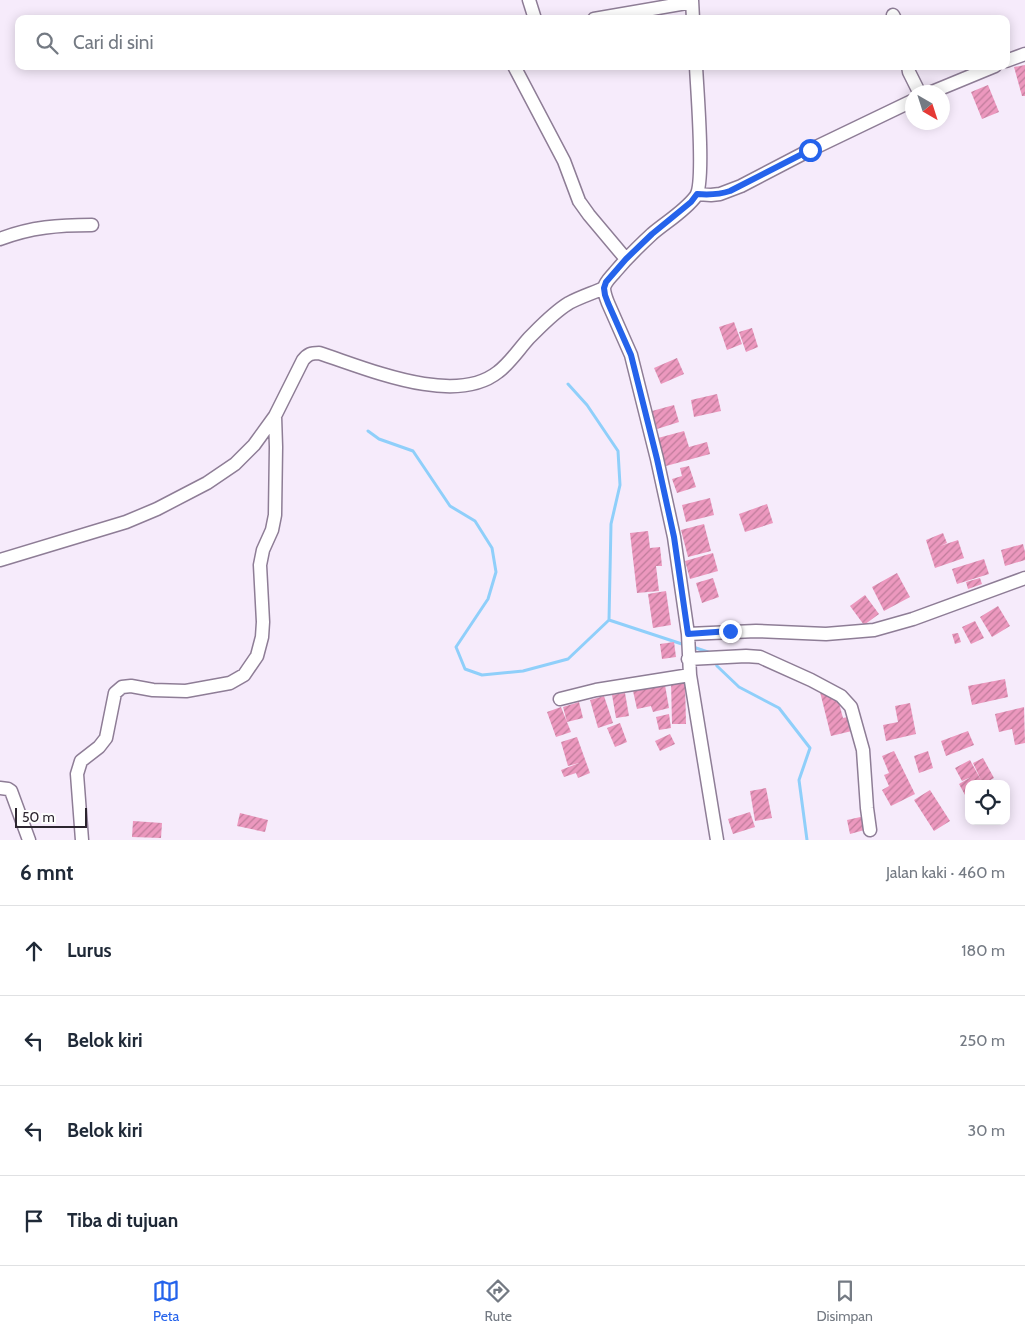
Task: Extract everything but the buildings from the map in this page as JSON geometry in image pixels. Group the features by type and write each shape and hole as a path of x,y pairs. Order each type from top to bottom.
{"street":[{"path":"529,0 534,15"},
{"path":"616,15 692,1 693,15"},
{"path":"1010,60 1025,54"},
{"path":"516,70 564,161 580,201 589,215 626,259"},
{"path":"696,70 700,144 700,183 697,194 691,202 652,234 626,259 606,282 604,288 608,303 631,355 674,537 690,675 717,840"},
{"path":"909,70 916,85"},
{"path":"949,85 985,70"},
{"path":"697,194 720,194 741,186 905,104"},
{"path":"0,239 41,227 92,225"},
{"path":"0,560 126,522 157,509 207,483 235,464 254,445 275,416 303,360 308,355 319,353 375,373 425,384 459,386 474,384 499,372 548,320 569,304 604,288"},
{"path":"82,840 77,774 81,761 99,747 106,738 115,693 122,687 131,686 153,690 186,691 230,683 244,675 257,656 262,637 263,622 260,565 275,515 275,416"},
{"path":"688,647 756,631 826,634 874,630 913,620 1025,578"},
{"path":"688,647 707,658 746,656 760,658 819,684 841,696 852,707 863,750 870,830"},
{"path":"560,699 596,690 690,675"},
{"path":"0,788 11,791 29,840"}],"waterway":[{"path":"568,384 587,405 618,451 620,485 611,524 609,620 685,645"},
{"path":"368,431 379,439 413,451 450,506 475,521 492,548 496,572 488,599 456,647 465,669 482,675 523,671 568,659 609,620"},
{"path":"693,647 708,652"},
{"path":"715,660 717,666 739,687 779,708 810,748 799,780 807,840"}],"route":[{"path":"730,631 688,634 674,537 642,396 631,355 608,303 604,288 606,282 626,259 652,234 691,202 697,194 711,195 730,191 810,150"}]}
